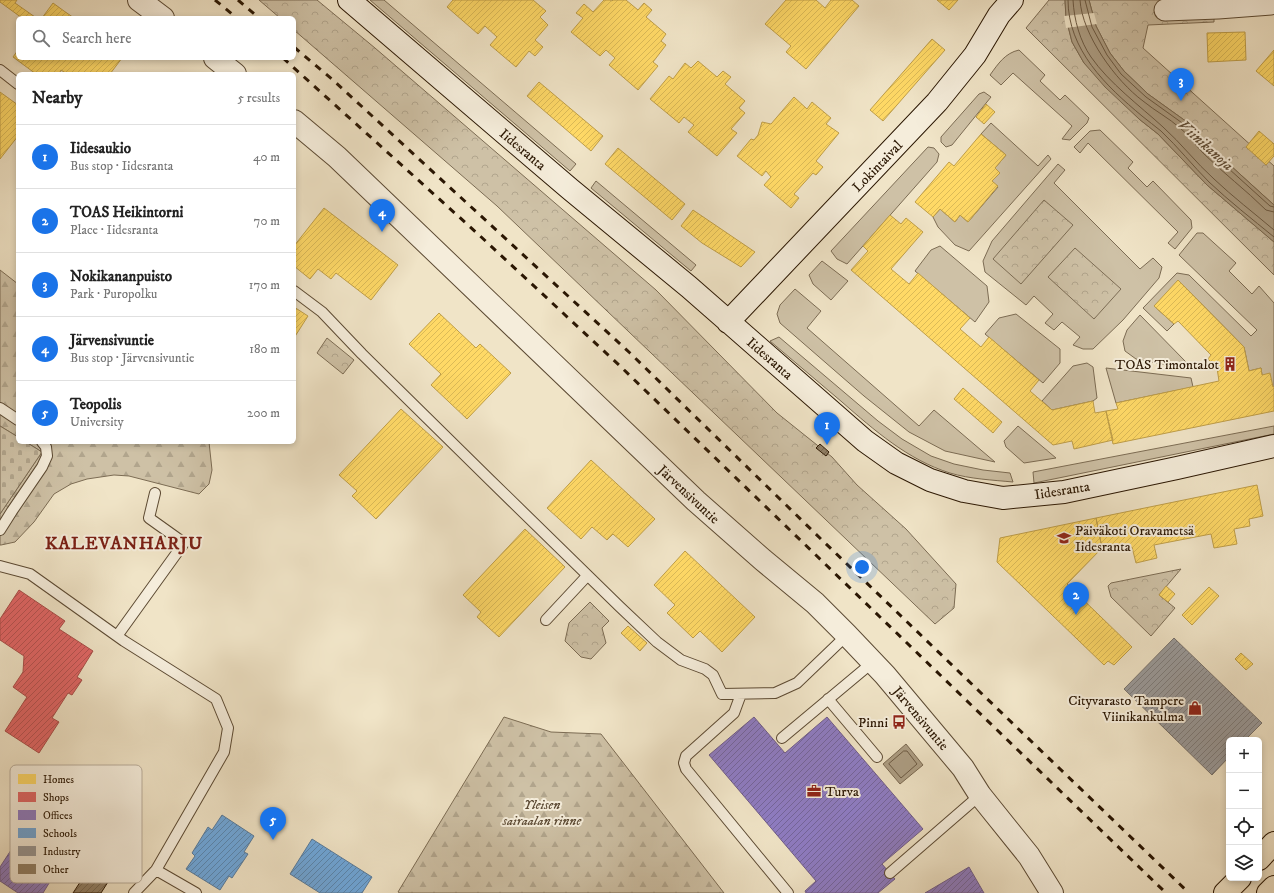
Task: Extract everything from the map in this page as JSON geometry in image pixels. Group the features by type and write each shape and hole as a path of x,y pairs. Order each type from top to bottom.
{"main road":[{"path":"138,0 160,16"},
{"name":"Iidesranta","path":"349,0 570,189 689,287 865,441 896,463 930,480 964,491 1003,498 1064,492 1274,446"},
{"name":"Lokintaival","path":"728,322 937,102 975,55 1006,8"},
{"path":"218,60 232,72"},
{"name":"Järvensivuntie","path":"296,123 337,157 696,501 815,603 847,635 916,711 963,768 980,796 1029,856 1052,893"},
{"path":"1262,855 1274,843"},
{"path":"1225,893 1237,881"},
{"path":"1268,893 1274,887"}],"street":[{"path":"1165,10 1273,5"}],"lane":[{"path":"0,70 16,82"},
{"path":"296,292 322,312 362,354 587,576 657,642 681,660 709,672 722,694 776,693 797,683 847,635"},
{"path":"0,408 16,419"},
{"path":"0,530 42,467 47,456 46,447 44,444"},
{"path":"117,636 184,542 149,518 155,493"},
{"path":"0,566 30,574 117,636 216,699 228,728 224,752 156,870 134,893"},
{"path":"546,620 587,576"},
{"path":"782,738 873,662"},
{"path":"741,694 734,713 686,756 684,763 686,769 788,893"},
{"path":"828,700 877,757"},
{"path":"890,873 980,796"},
{"path":"156,870 196,893"}],"green space":[{"path":"259,0 317,0 375,48 656,290 777,413 832,457 857,485 906,529 956,584 954,608 935,624 497,206 296,32 296,16 278,16"},
{"path":"370,0 384,0 576,164 570,171"},
{"path":"1049,0 1065,0 1066,18 1072,42 1084,63 1139,119 1158,134 1207,185 1274,242 1274,275 1026,28"},
{"path":"1089,0 1214,0 1214,22 1148,25 1143,48 1274,166 1274,205 1209,146 1187,122 1148,94 1124,71 1110,53 1096,26"},
{"path":"1019,50 1045,75 1040,81 1060,100 1065,95 1089,118 1087,123 1070,140 1062,139 1072,126 1013,73 1001,85 990,75 1006,56"},
{"path":"984,92 991,97 952,145 946,147 941,142 941,137 979,94"},
{"path":"991,123 1038,166 1048,155 1051,159 969,251 955,245 938,227 933,217 940,209 955,222 960,215 968,222 998,187 992,181 1000,173 995,168 1006,155 981,134"},
{"path":"1100,130 1133,162 1128,168 1147,187 1153,181 1191,220 1192,228 1175,249 1168,243 1178,232 1088,143 1080,153 1074,147 1090,131"},
{"path":"928,147 934,148 939,154 937,162 847,264 837,259 831,251"},
{"path":"1058,164 1065,170 1054,183 1140,269 1153,258 1162,267 1159,278 1123,320 1093,349 1083,349 1073,345 1080,337 1062,322 1054,330 1045,323 1053,314 1034,296 1026,305 985,272 983,261 992,241"},
{"path":"596,181 696,265 691,271 591,188"},
{"path":"1044,200 1073,225 1021,284 993,259"},
{"path":"1197,233 1203,233 1236,263 1229,271 1252,294 1259,286 1274,303 1273,387 1262,375 1261,368 1249,371 1244,347 1179,281 1154,306 1174,324 1167,331 1143,308 1177,273 1189,275 1251,336 1257,330 1179,255"},
{"path":"940,246 987,286 989,302 975,322 915,271 931,250"},
{"path":"1075,248 1121,289 1094,319 1048,277"},
{"path":"822,261 848,281 831,300 813,284 809,275"},
{"path":"0,270 16,282 16,436 0,426"},
{"path":"795,289 821,311 807,328 919,426 934,410 995,462 945,451 909,432 864,396 780,323 777,314 780,305"},
{"path":"1016,314 1060,349 1060,363 1043,383 985,334 999,318"},
{"path":"1140,315 1185,361 1186,366 1181,368 1136,359 1125,351 1123,341 1127,330"},
{"path":"779,337 878,421 902,439 931,456 954,464 983,470 1010,473 1013,482 973,478 950,473 906,452 866,423 770,341"},
{"path":"327,338 354,360 343,374 317,353"},
{"path":"1087,363 1093,367 1097,398 1093,401 1052,410 1042,401 1073,366"},
{"path":"1106,368 1191,378 1193,387 1116,403"},
{"path":"0,426 16,436 16,444 29,444 42,452 0,514"},
{"path":"1018,426 1056,458 1024,463 1006,447 1004,441"},
{"path":"1274,426 1274,434 1034,483 1033,472"},
{"path":"29,444 209,444 212,470 209,484 199,494 129,476 114,475 87,479 71,484 54,494 34,522 15,542 0,545 0,514 42,452"},
{"path":"1181,569 1159,595 1175,608 1151,636 1111,597 1108,586 1111,583"},
{"path":"590,602 609,621 602,628 606,643 591,659 581,657 565,641 569,623"},
{"name":"Yleisen sairaalan rinne","path":"504,717 551,732 601,734 724,893 398,892"}],"water":[{"name":"Viinikanoja","path":"1065,0 1089,0 1096,26 1110,53 1124,71 1148,94 1187,122 1209,146 1274,205 1274,242 1207,185 1158,134 1139,119 1105,87 1084,63 1072,42 1066,18"},
{"path":"906,744 923,765 900,784 883,764"}],"pier":[{"path":"1094,13 1097,24 1066,28 1064,16"}],"building: Homes":[{"path":"0,0 17,0 15,3 34,16 19,16 0,2"},
{"path":"453,0 533,0 546,11 540,17 548,25 535,40 543,47 535,56 529,51 516,67 490,45 497,37 485,26 478,34 447,7"},
{"path":"604,0 626,0 638,10 644,3 652,10 646,17 666,34 661,41 666,45 653,62 658,66 638,90 609,65 615,58 606,50 600,56 571,32 583,18 576,13 584,4 593,12"},
{"path":"786,0 816,0 825,8 831,0 852,0 859,6 806,69 786,52 791,46 765,24"},
{"path":"937,0 958,0 949,10"},
{"path":"53,3 71,16 43,16"},
{"path":"1245,32 1246,60 1208,62 1207,33"},
{"path":"932,39 945,50 883,121 870,110"},
{"path":"1274,50 1274,86 1256,71"},
{"path":"17,60 120,60 112,72 64,72 61,70 60,72 33,72"},
{"path":"698,61 717,77 723,71 731,77 725,84 745,101 739,108 745,113 731,129 737,133 717,156 688,132 694,125 684,117 679,123 650,99 669,76 673,79 685,63 691,68"},
{"path":"539,82 603,136 591,151 527,96"},
{"path":"0,92 16,104 16,139 0,159"},
{"path":"794,97 807,109 812,102 831,118 826,124 839,133 816,161 823,167 816,175 813,173 794,194 799,198 791,208 764,185 771,177 766,171 762,176 737,156 751,139 754,140 758,135 762,122 771,124"},
{"path":"986,104 995,112 984,124 976,117"},
{"path":"1259,131 1274,144 1274,156 1266,165 1246,147"},
{"path":"981,134 1006,155 995,168 1000,173 992,181 998,186 968,222 960,215 955,222 940,209 933,217 915,202 949,162 954,166"},
{"path":"618,148 685,204 672,220 605,164"},
{"path":"324,208 398,265 371,300 336,273 331,279 318,269 310,279 296,268 296,243"},
{"path":"693,210 755,252 741,267 702,243 681,226"},
{"path":"890,215 901,224 906,218 923,232 891,269 909,284 918,273 970,318 960,329 981,347 989,337 1039,380 1030,391 1052,410 1093,401 1095,413 1106,411 1113,440 1074,449 1072,441 1053,445 851,270 868,251 863,246"},
{"name":"TOAS Timontalot","path":"1178,280 1244,347 1249,371 1261,368 1262,375 1270,373 1273,387 1274,386 1274,411 1113,444 1106,411 1118,409 1116,403 1219,381 1217,368 1208,359 1211,355 1178,321 1174,324 1154,306"},
{"path":"296,308 308,316 296,335"},
{"path":"439,313 476,348 480,344 511,373 467,419 431,385 441,374 409,344"},
{"path":"963,388 1002,422 993,433 954,399"},
{"path":"401,409 443,447 376,519 352,496 357,491 339,475"},
{"path":"591,460 655,519 628,547 613,534 607,540 592,527 581,539 547,508"},
{"path":"1257,485 1263,516 1249,519 1250,526 1234,529 1237,544 1214,548 1211,534 1154,545 1157,558 1136,563 1132,547 1117,550 1116,545 1102,548 1096,518"},
{"path":"1096,518 1102,548 1067,584 1132,647 1114,665 1108,661 1104,665 997,562 1000,538"},
{"path":"525,529 565,567 499,637 477,617 481,612 463,595"},
{"path":"685,551 755,617 722,652 700,631 693,638 667,613 675,605 654,585"},
{"path":"1166,586 1175,594 1168,602 1159,595"},
{"path":"1209,587 1219,596 1192,625 1182,615"},
{"path":"628,626 647,643 640,651 621,633"},
{"path":"1241,653 1253,664 1246,670 1235,659"}],"building: Shops":[{"path":"19,590 65,621 59,629 93,651 77,677 82,680 72,695 68,693 52,718 59,722 39,753 5,731 27,697 13,687 23,672 24,656 0,640 0,619"}],"building: Offices":[{"name":"Turva","path":"754,717 785,753 827,717 923,829 882,864 895,879 878,893 806,893 805,891 816,881 709,755"},
{"path":"10,852 10,883 49,883 43,893 18,893 0,881 0,867"},
{"path":"969,867 984,893 925,893"}],"building: Schools":[{"path":"222,815 254,836 244,852 248,854 232,878 229,876 220,890 186,869 195,856 192,853 208,827 212,830"},
{"path":"312,839 372,877 362,893 320,893 290,874"}],"building: Industry":[{"path":"1174,638 1262,723 1248,737 1226,737 1226,760 1212,775 1124,689"}],"building: Other":[{"path":"820,444 829,452 826,456 816,448"},
{"path":"80,883 107,883 101,893 73,893"}],"railway":[{"path":"215,0 235,16"},
{"path":"238,0 257,16"},
{"path":"296,49 333,80 630,353 1189,893"},
{"path":"285,60 478,234 620,366 1166,893"}],"place":[{"name":"Nokikananpuisto","path":"1181,101"},
{"name":"Järvensivuntie","path":"382,232"},
{"name":"TOAS Timontalot","path":"1230,364"},
{"name":"Iidesaukio","path":"827,445"},
{"name":"Päiväkoti Oravametsä Iidesranta","path":"1064,538"},
{"name":"TOAS Heikintorni","path":"1076,615"},
{"name":"Cityvarasto Tampere Viinikankulma","path":"1195,708"},
{"name":"Pinni","path":"899,722"},
{"name":"Turva","path":"814,791"},
{"name":"Teopolis","path":"273,840"}],"district":[{"name":"KALEVANHARJU","path":"124,543"}]}
